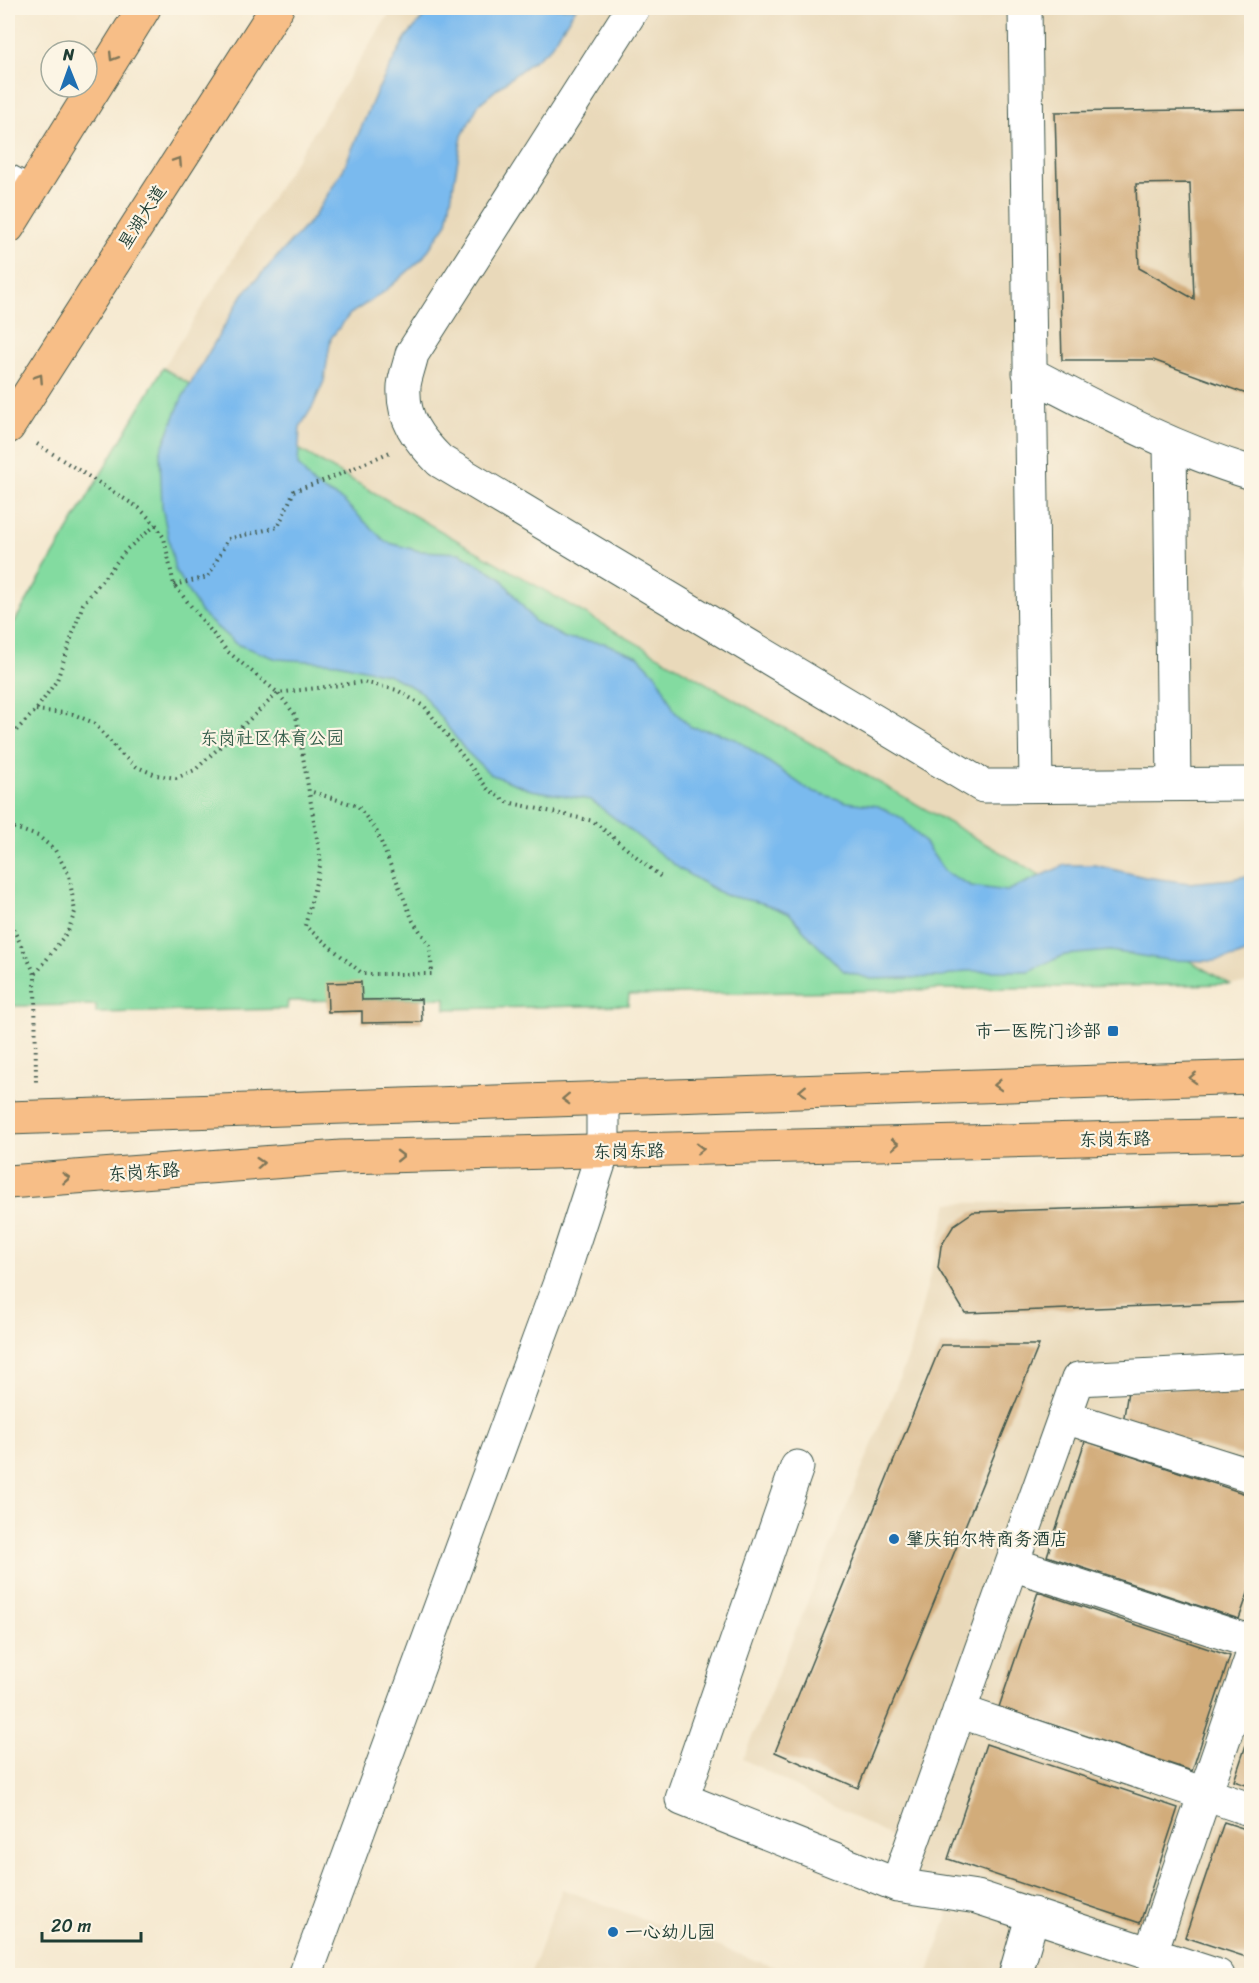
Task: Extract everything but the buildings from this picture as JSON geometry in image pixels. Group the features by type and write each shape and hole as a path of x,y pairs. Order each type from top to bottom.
{"main road":[{"path":"8,227 18,186 144,8"},
{"name":"星湖大道","path":"8,427 277,8"},
{"path":"8,1118 1251,1077"},
{"path":"22,1100 103,1114"},
{"name":"东岗东路","path":"8,1182 341,1157 1251,1135"}],"street":[{"path":"633,8 412,354 404,386 407,414 419,439 440,461 983,786 1251,783"},
{"path":"1025,8 1036,785"},
{"path":"1029,373 1142,432 1222,464 1251,472"},
{"path":"1170,443 1174,784"},
{"path":"305,1976 563,1274 603,1151 603,1098"},
{"path":"897,1885 1078,1379 1251,1370"},
{"path":"1065,1417 1251,1476"},
{"path":"796,1467 682,1799 897,1885 977,1897 1151,1952 1218,1976"},
{"path":"1012,1564 1251,1642"},
{"path":"1151,1952 1251,1656"},
{"path":"959,1711 1251,1810"},
{"path":"1015,1976 1033,1914"}],"path":[{"path":"8,427 140,508 156,525 164,538 174,585 227,651 278,693 296,716 321,862 305,926 363,974 432,974 430,946 413,921 377,832 358,806 309,791"},
{"path":"174,585 208,577 228,539 278,527 294,491 336,476 419,439"},
{"path":"8,739 36,711 57,680 83,604 127,549 156,525"},
{"path":"36,711 74,714 94,723 123,756 137,767 156,775 176,778 195,770 278,693 363,682 397,690 425,707 488,789 507,802 593,821 661,877"},
{"path":"8,827 38,836 54,850 69,874 75,912 68,931 35,975 22,1100"},
{"path":"8,918 35,975"}],"shaded area":[{"path":"393,8 1251,8 1251,983 1230,984 319,461 163,368"},
{"path":"1251,1201 1251,1975 928,1975 948,1915 892,1837 743,1759 911,1350 948,1203"},
{"name":"一心幼儿园","path":"562,1889 796,1975 530,1975"}],"green space":[{"name":"东岗社区体育公园","path":"163,368 319,461 1230,984 629,995 628,1005 445,1009 445,998 288,1001 287,1009 96,1013 96,1005 8,1006 8,633"}],"water":[{"path":"432,8 576,8 549,49 479,104 462,136 447,223 422,259 384,292 350,314 331,338 324,381 313,406 300,427 298,465 314,485 342,500 386,542 419,551 460,553 500,577 535,622 565,638 604,643 638,656 658,677 675,712 691,727 716,732 737,740 809,790 847,802 878,806 902,818 925,843 945,872 971,886 1007,891 1065,865 1095,865 1145,877 1189,883 1251,875 1251,951 1213,961 1167,960 1110,951 1065,955 1028,971 965,971 943,977 871,979 844,971 813,941 790,914 762,903 724,895 681,870 591,800 531,790 490,774 466,751 421,692 390,675 338,663 277,659 236,644 201,613 175,570 162,507 160,453 182,398 243,294 313,218 343,170 376,93 406,37"}],"place":[{"name":"市一医院门诊部","path":"1113,1031"},
{"name":"肇庆铂尔特商务酒店","path":"894,1539"},
{"name":"一心幼儿园","path":"613,1932"}]}
